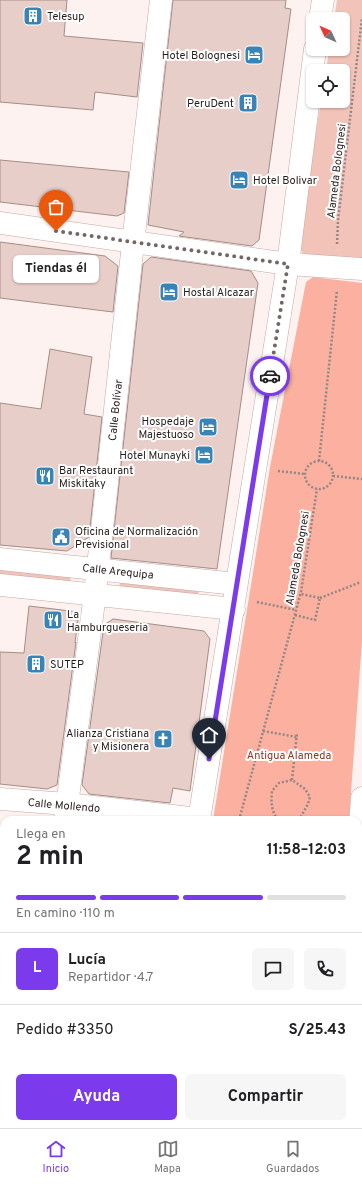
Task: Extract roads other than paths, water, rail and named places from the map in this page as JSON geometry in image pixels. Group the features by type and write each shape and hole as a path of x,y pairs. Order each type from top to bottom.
{"street":[{"name":"Calle Bolívar","path":"66,812 98,569 161,0"},
{"path":"321,12 323,0"},
{"path":"200,816 288,264 314,56"},
{"path":"0,223 288,264 362,269"},
{"name":"Calle Arequipa","path":"0,559 236,584"},
{"path":"0,585 234,609"},
{"path":"361,816 362,798"},
{"name":"Calle Mollendo","path":"0,800 66,812 132,816"}],"place":[{"name":"Telesup","path":"33,16"},
{"name":"Hotel Bolognesi","path":"254,55"},
{"name":"PeruDent","path":"248,103"},
{"name":"Hotel Bolivar","path":"239,180"},
{"name":"Tiendas él","path":"56,231"},
{"name":"Hostal Alcazar","path":"169,292"},
{"name":"Hospedaje Majestuoso","path":"208,427"},
{"name":"Hotel Munayki","path":"204,455"},
{"name":"Bar Restaurant Miskitaky","path":"45,476"},
{"name":"Oficina de Normalización Previsional","path":"61,537"},
{"name":"La Hamburgueseria","path":"53,620"},
{"name":"SUTEP","path":"36,664"},
{"name":"Alianza Cristiana y Misionera","path":"163,739"}],"park label":[{"name":"Antigua Alameda","path":"289,755"}]}
